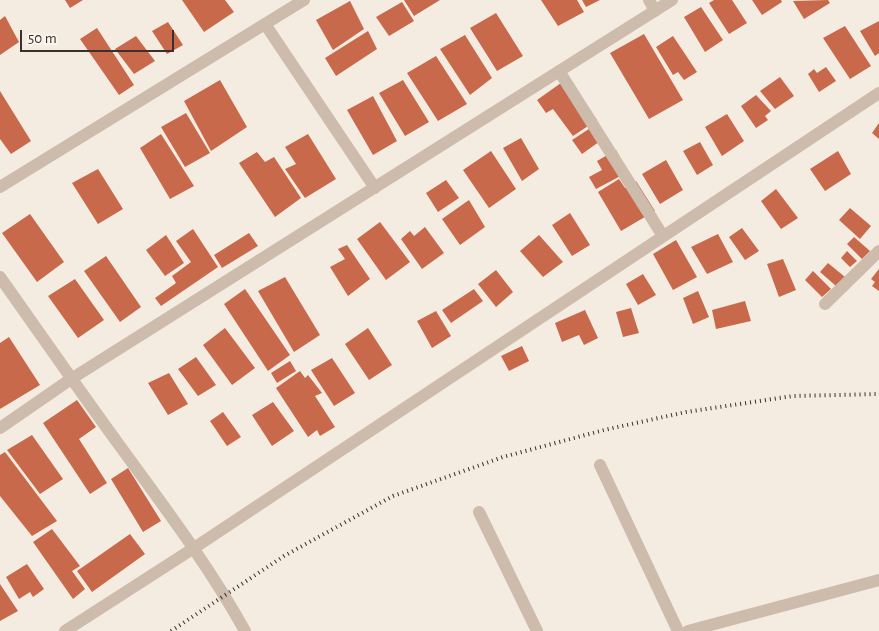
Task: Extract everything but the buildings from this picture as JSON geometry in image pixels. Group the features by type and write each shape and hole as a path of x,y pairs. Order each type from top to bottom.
{"street":[{"path":"0,187 304,0"},
{"path":"0,428 71,379 559,71 652,5 672,0"},
{"path":"265,24 375,188"},
{"path":"559,71 664,236"},
{"path":"65,631 194,548 879,93"},
{"path":"825,304 879,251"},
{"path":"0,277 71,379 194,548 223,592 245,631"},
{"path":"600,465 678,631"},
{"path":"479,512 536,631"},
{"path":"688,631 879,580"}],"railway":[{"path":"171,631 284,556 393,496 503,457 604,430 686,412 793,396 879,394"}]}
